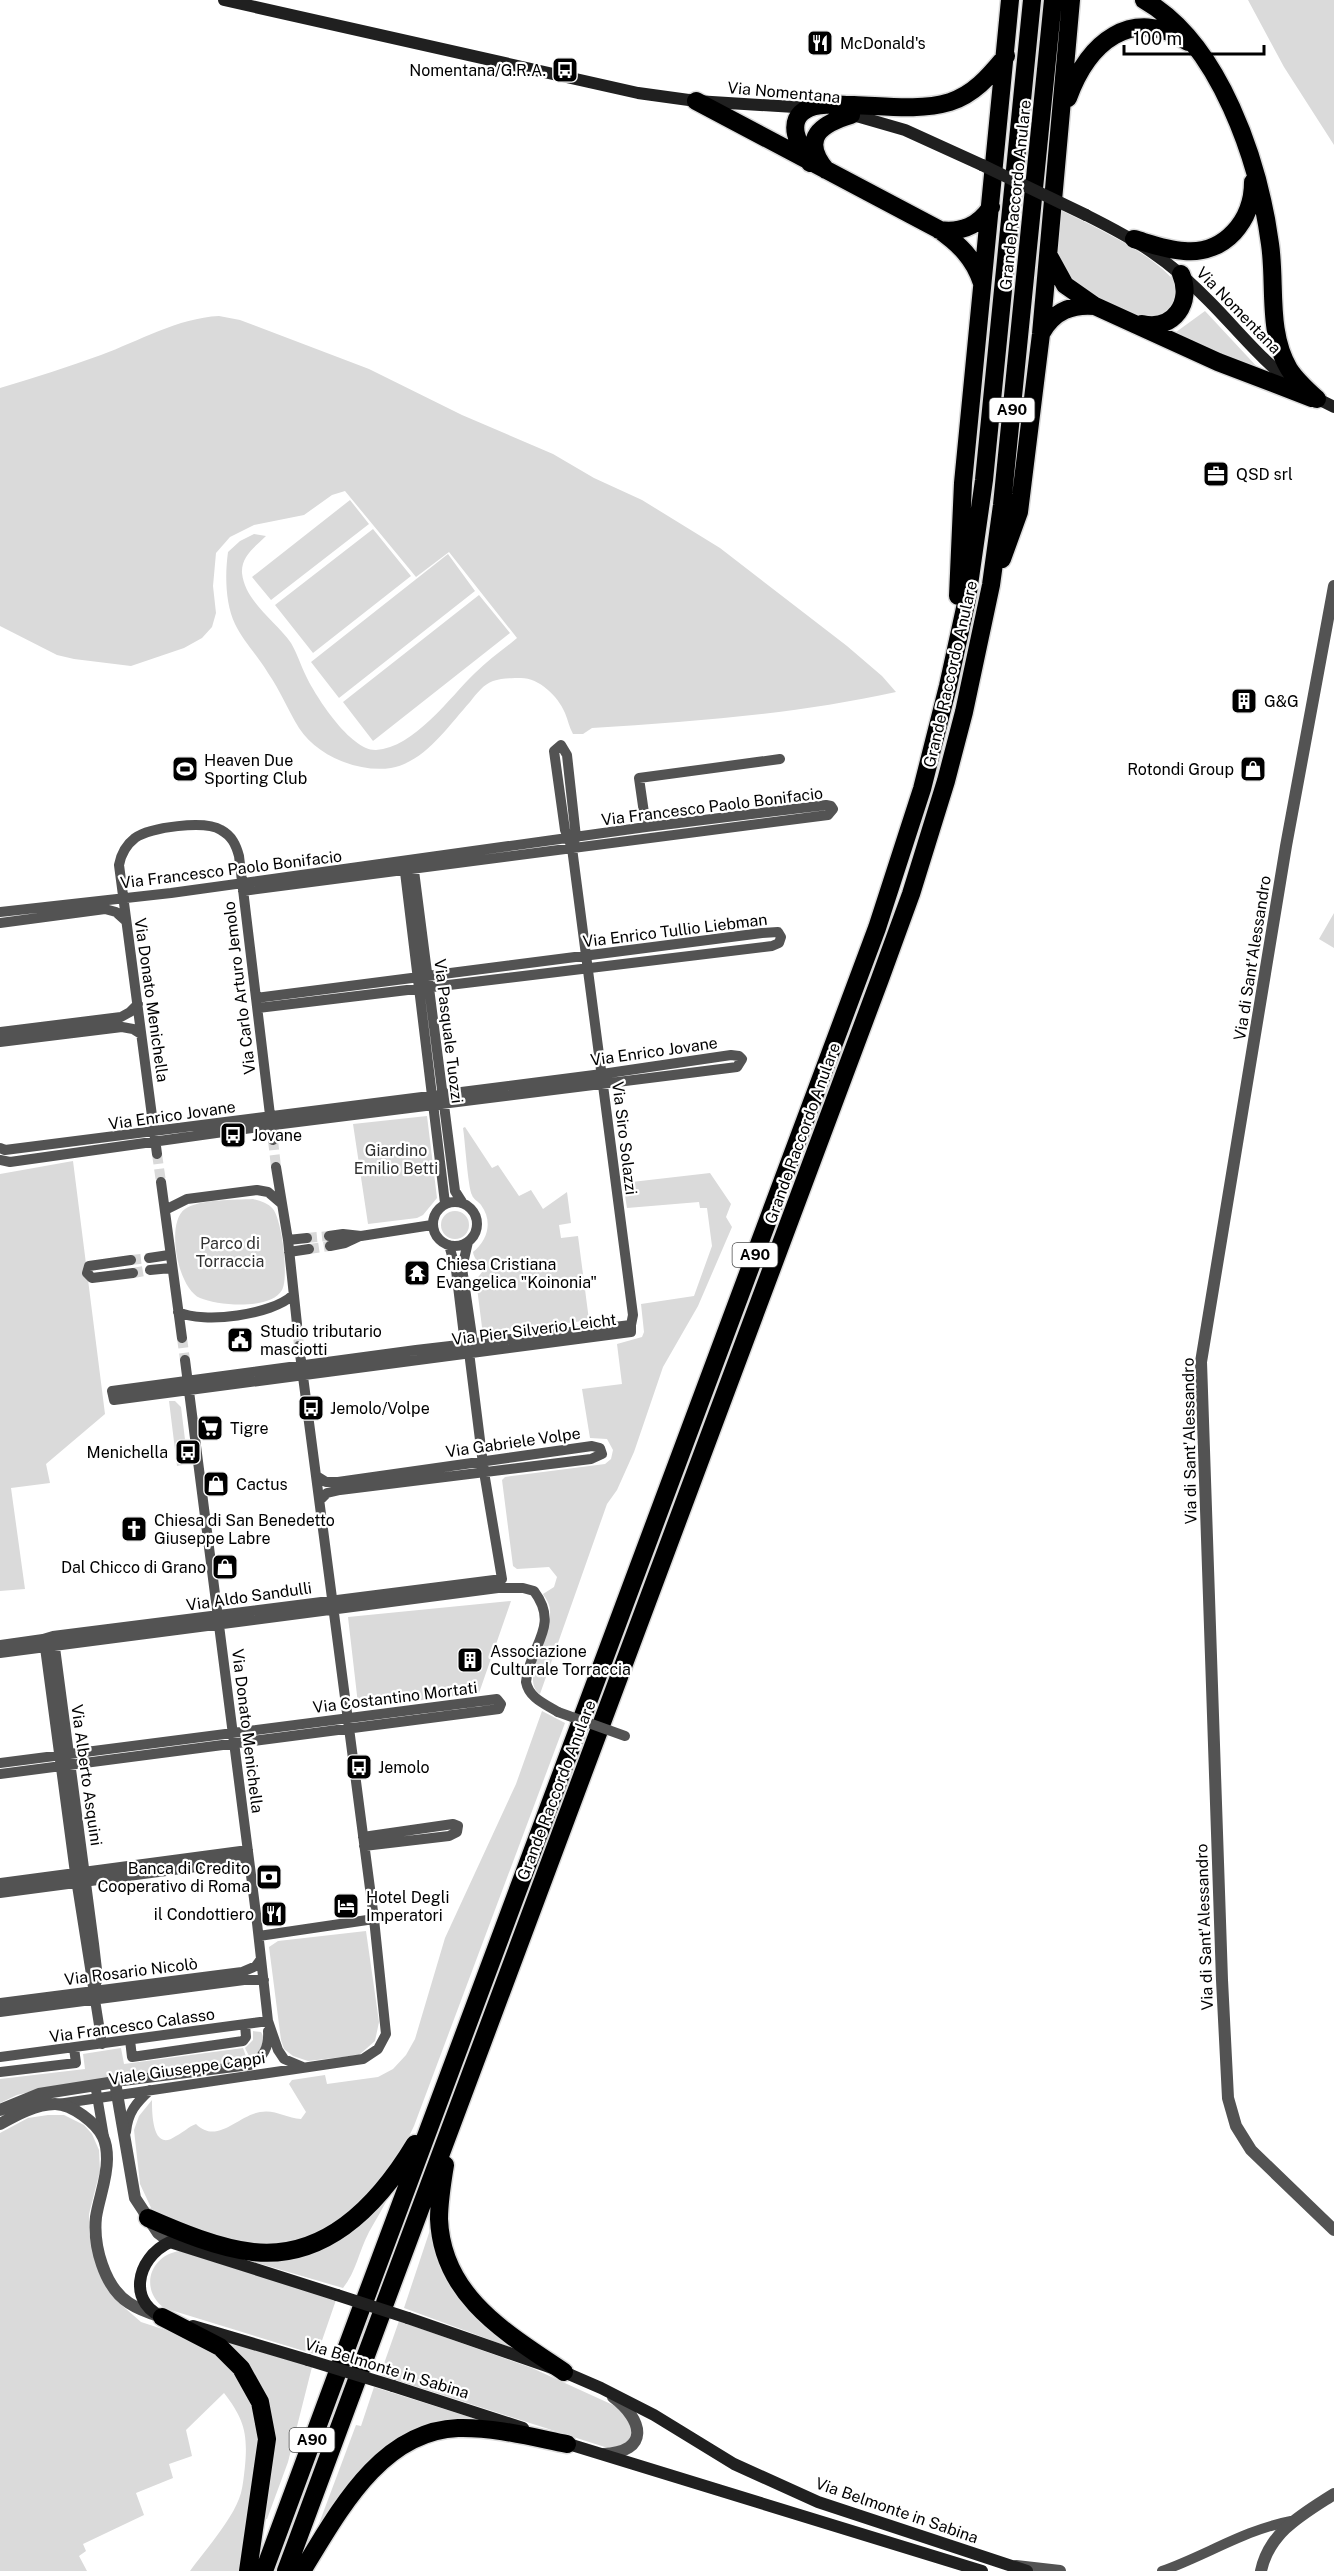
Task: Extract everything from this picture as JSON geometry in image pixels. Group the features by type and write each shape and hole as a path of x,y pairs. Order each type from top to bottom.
{"highway":[{"path":"959,638 958,580 963,483 1010,0"},
{"name":"Grande Raccordo Anulare","path":"264,2571 876,928 922,789 959,638 973,559 985,468 1032,0"},
{"name":"Grande Raccordo Anulare","path":"286,2571 910,894 946,781 964,712 991,585 1002,505 1053,0"},
{"path":"991,585 1019,512 1041,334 1071,0"},
{"path":"1144,0 1169,16 1194,47 1229,102 1251,165 1270,243 1275,321 1279,344 1290,371 1317,399"},
{"path":"1061,117 1080,70 1097,48 1113,35 1131,29 1159,30 1176,35 1194,47"},
{"path":"811,164 797,141 795,128 799,117 810,108 830,105 916,106 948,102 973,91 1006,56"},
{"path":"696,101 955,241 976,268 983,287"},
{"path":"830,173 817,154 816,136 829,122 851,115"},
{"path":"1134,239 1186,252 1209,249 1223,242 1236,230 1248,213 1253,191 1251,165"},
{"path":"938,230 955,231 971,227 983,218 991,207"},
{"path":"1048,254 1065,285 1095,306 1138,323 1218,362 1317,399"},
{"path":"1138,323 1157,325 1170,320 1179,312 1186,291 1181,274"},
{"path":"1041,334 1048,322 1063,310 1080,305 1095,306"},
{"path":"171,2242 186,2240 255,2252 276,2252 311,2244 344,2228 365,2210 399,2169 441,2095"},
{"path":"452,2123 439,2215 441,2238 451,2270 465,2294 484,2316 564,2372"},
{"path":"148,2218 225,2246"},
{"path":"162,2317 220,2347 241,2368 260,2402 265,2421 266,2450 248,2571"},
{"path":"302,2571 361,2482 384,2459 418,2439 458,2428 491,2431 567,2444"}],"main road":[{"name":"Via Nomentana","path":"224,0 609,87 696,101 810,108 851,115 905,130 1086,214 1134,239 1181,274 1268,364 1317,399 1334,407"},
{"name":"Via Belmonte in Sabina","path":"171,2242 408,2318 564,2372 654,2415 734,2464 818,2502 1027,2571"},
{"path":"162,2317 149,2307 142,2297 141,2275 150,2256 171,2242"},
{"name":"Via Belmonte in Sabina","path":"162,2317 393,2386 567,2444 982,2571"}],"street":[{"name":"Via di Sant'Alessandro","path":"1334,586 1286,846 1201,1362 1221,1968 1228,2098 1236,2126 1251,2150 1334,2230"},
{"name":"Via Siro Solazzi","path":"571,841 567,755 561,744 555,751 571,841 633,1315 631,1325"},
{"path":"646,827 639,778 780,759"},
{"name":"Via Francesco Paolo Bonifacio","path":"0,912 243,887 571,841 646,827 828,805 833,809 828,815 571,841"},
{"name":"Via Carlo Arturo Jemolo","path":"123,898 119,865 126,847 141,834 183,826 213,826 229,835 240,856 273,1140"},
{"name":"Via Pasquale Tuozzi","path":"409,865 438,1100 454,1191 462,1202"},
{"name":"Via Donato Menichella","path":"123,898 157,1154"},
{"name":"Via Francesco Paolo Bonifacio","path":"0,923 105,909 116,912 126,921"},
{"name":"Via Enrico Tullio Liebman","path":"257,1003 586,962 762,933 778,932 781,937 779,943 772,946 586,962"},
{"path":"0,1032 121,1017 138,1004"},
{"path":"0,1042 122,1027 133,1029 141,1034"},
{"name":"Via Enrico Jovane","path":"0,1160 10,1162 78,1147 602,1079 737,1067 742,1063 742,1059 740,1056 731,1055 602,1079"},
{"name":"Via Pasquale Tuozzi","path":"438,1100 445,1203"},
{"name":"Via Enrico Jovane","path":"0,1148 5,1150 78,1147"},
{"path":"276,1167 288,1240 297,1324"},
{"path":"161,1182 169,1255 182,1338"},
{"path":"165,1210 187,1199 257,1190 268,1192 282,1204"},
{"path":"468,1242 459,1246 449,1245 437,1238 432,1225 435,1212 445,1203 462,1202 473,1211 477,1224 468,1242 462,1268 469,1346 500,1583"},
{"path":"330,1241 343,1234 361,1236 432,1225"},
{"path":"288,1240 308,1244 289,1252"},
{"path":"449,1245 456,1270 469,1346"},
{"path":"149,1258 169,1255"},
{"path":"131,1260 89,1266 87,1273 92,1278 133,1273"},
{"path":"150,1270 171,1268"},
{"path":"178,1312 200,1318 269,1309 283,1303 293,1295"},
{"name":"Via Pier Silverio Leicht","path":"188,1385 114,1400 112,1391 188,1385 469,1346 631,1332 631,1325"},
{"path":"259,1936 374,1919 304,1370 299,1346"},
{"name":"Via Donato Menichella","path":"185,1360 268,2021 278,2050 284,2059 307,2068"},
{"name":"Via Gabriele Volpe","path":"318,1477 326,1482 338,1482 484,1466 591,1459 602,1454 600,1448 591,1446 484,1466 340,1490 327,1493 320,1500"},
{"name":"Via Aldo Sandulli","path":"0,1645 49,1642 500,1583 534,1591 541,1600 546,1614 526,1682 527,1688 536,1698 558,1712 625,1736"},
{"name":"Via Aldo Sandulli","path":"0,1653 49,1642"},
{"name":"Via Alberto Asquini","path":"49,1642 80,1878 90,1978 95,1995 102,2044"},
{"name":"Via Costantino Mortati","path":"0,1774 65,1760 348,1722 497,1699 501,1704 499,1709 348,1722"},
{"name":"Via Costantino Mortati","path":"0,1763 65,1760"},
{"path":"453,1824 458,1826 457,1832 449,1836 364,1842 453,1824"},
{"path":"0,1893 80,1878 248,1855"},
{"path":"0,1883 80,1878"},
{"name":"Viale Giuseppe Cappi","path":"0,2124 32,2109 57,2104 363,2059 378,2049 386,2034 374,1919"},
{"name":"Via Rosario Nicolò","path":"0,2012 242,1972 256,1966 261,1959"},
{"name":"Via Rosario Nicolò","path":"0,2003 243,1980 264,1980"},
{"name":"Viale Giuseppe Cappi","path":"0,2110 39,2094 95,2084 250,2066 266,2051 269,2037 268,2021"},
{"name":"Via Francesco Calasso","path":"0,2058 268,2021"},
{"path":"130,2040 132,2057 243,2042 246,2037 245,2024"},
{"path":"0,2072 75,2063 74,2048"},
{"path":"115,2082 125,2138"},
{"path":"95,2084 104,2138"},
{"name":"Via Belmonte in Sabina","path":"151,2090 135,2104 128,2119 125,2138 135,2198 161,2236 171,2242"},
{"path":"57,2104 85,2117 104,2138"},
{"name":"Via Belmonte in Sabina","path":"104,2138 107,2160 106,2175 96,2224 99,2255 109,2278 122,2297 134,2306 162,2317"},
{"name":"Via Belmonte in Sabina","path":"601,2388 628,2409 637,2426 635,2440 628,2447 619,2452 601,2454"},
{"path":"1261,2571 1270,2547 1291,2521 1334,2494"},
{"path":"1162,2571 1262,2527 1291,2521"},
{"path":"1011,2566 1060,2571"}],"green space":[{"path":"1248,0 1334,0 1334,145 1284,67"},
{"path":"1061,210 1141,253 1169,275 1179,287 1171,311 1149,318 1132,314 1075,286 1056,253"},
{"path":"1205,311 1260,370 1172,335"},
{"path":"219,316 240,320 369,369 462,415 553,454 594,478 642,500 720,548 847,646 882,676 896,692 783,711 707,720 592,728 583,734 573,734 562,707 547,689 528,679 503,679 490,682 483,687 445,731 415,758 391,768 366,768 353,765 316,747 307,738 235,624 228,598 226,570 228,552 240,541 254,534 266,536 250,552 244,562 242,573 244,583 262,611 291,643 304,672 326,709 346,733 366,748 376,750 390,747 417,731 480,668 517,638 449,552 416,577 345,491 332,495 304,515 254,525 230,537 216,553 213,586 216,613 212,627 202,638 184,648 131,666 57,655 0,626 0,388 101,355 189,321"},
{"path":"350,500 369,524 271,600 252,577"},
{"path":"373,529 411,576 313,653 275,605"},
{"path":"448,554 475,591 339,698 311,662"},
{"path":"479,595 510,633 373,741 343,702"},
{"path":"1334,913 1334,948 1319,939"},
{"name":"Giardino Emilio Betti","path":"427,1116 437,1198 423,1215 417,1218 368,1224 353,1124"},
{"path":"465,1127 492,1168 498,1165 519,1196 531,1190 543,1209 567,1192 571,1223 559,1225 561,1238 578,1236 589,1320 483,1335 476,1280 482,1272 473,1252 482,1242 488,1224 485,1211 471,1191 463,1128"},
{"path":"73,1161 105,1414 46,1464 50,1483 11,1488 25,1589 0,1591 0,1174"},
{"path":"710,1173 731,1204 726,1217 732,1227 698,1306 663,1367 634,1452 617,1490 607,1504 540,1694 534,1688 534,1668 550,1611 543,1594 554,1587 557,1577 549,1567 517,1569 513,1566 502,1480 505,1477 605,1464 611,1459 613,1450 607,1439 590,1438 582,1389 622,1384 617,1344 642,1337 644,1332 641,1304 694,1296 712,1246 707,1208 700,1208 699,1202 627,1208 623,1183"},
{"name":"Parco di Torraccia","path":"253,1199 269,1205 276,1215 282,1236 285,1262 282,1290 267,1301 256,1303 219,1303 200,1298 192,1292 180,1270 175,1241 179,1216 185,1209 199,1203"},
{"path":"455,1211 465,1215 469,1225 465,1235 455,1239 445,1235 441,1225 445,1215"},
{"path":"169,1401 175,1401 181,1407 188,1464 177,1466"},
{"path":"511,1601 479,1693 415,1701 358,1704 348,1617"},
{"path":"542,1711 565,1723 414,2126 396,2163 380,2185 331,2228 303,2238 256,2246 178,2226 153,2212 140,2184 134,2130 139,2116 152,2100 155,2129 158,2136 168,2140 196,2124 212,2132 260,2112 271,2112 301,2119 306,2112 289,2084 292,2080 325,2075 327,2084 378,2077 393,2069 406,2055 415,2039 445,1938 516,1784"},
{"path":"366,1931 379,2022 375,2041 359,2055 308,2061 293,2056 284,2049 281,2040 269,1947 278,1941"},
{"path":"253,2031 261,2032 263,2043 250,2058 245,2048 253,2040"},
{"path":"121,2048 124,2064 243,2048 247,2059 54,2086 17,2095 0,2103 0,2079 85,2069 83,2054"},
{"path":"64,2115 84,2125 92,2134 99,2150 100,2171 89,2214 89,2234 104,2282 118,2302 141,2322 202,2342 237,2371 262,2424 243,2571 190,2571 226,2523 241,2493 246,2454 245,2435 236,2411 224,2393 186,2430 192,2456 169,2464 173,2478 136,2493 144,2515 83,2544 86,2551 79,2556 87,2571 0,2571 0,2133 28,2118"},
{"path":"390,2193 343,2288 246,2258 277,2256"},
{"path":"435,2215 443,2256 528,2354 404,2308"},
{"path":"180,2251 336,2300 317,2355 164,2308 152,2292 151,2274 161,2259"},
{"path":"399,2321 532,2368 624,2410 634,2422 630,2442 611,2449 380,2375"},
{"path":"212,2335 312,2367 288,2462 267,2519 264,2519 273,2431"},
{"path":"374,2387 492,2424 402,2442 311,2545 356,2425 361,2426"}],"tunnel":[{"path":"273,1140 276,1167"},
{"path":"157,1154 161,1182"},
{"path":"307,1238 329,1236"},
{"path":"309,1249 330,1246"},
{"path":"131,1260 149,1258"},
{"path":"133,1273 150,1270"},
{"path":"297,1324 299,1346"},
{"path":"182,1338 185,1360"}],"place":[{"name":"McDonald's","path":"820,43"},
{"name":"Nomentana/G.R.A.","path":"565,70"},
{"name":"QSD srl","path":"1216,474"},
{"name":"G&G","path":"1244,701"},
{"name":"Heaven Due Sporting Club","path":"185,769"},
{"name":"Rotondi Group","path":"1253,769"},
{"name":"Jovane","path":"233,1135"},
{"name":"Chiesa Cristiana Evangelica \"Koinonia\"","path":"417,1273"},
{"name":"Studio tributario masciotti","path":"240,1340"},
{"name":"Jemolo/Volpe","path":"311,1408"},
{"name":"Tigre","path":"210,1428"},
{"name":"Menichella","path":"188,1452"},
{"name":"Cactus","path":"216,1484"},
{"name":"Chiesa di San Benedetto Giuseppe Labre","path":"134,1529"},
{"name":"Dal Chicco di Grano","path":"225,1567"},
{"name":"Associazione Culturale Torraccia","path":"470,1660"},
{"name":"Jemolo","path":"359,1767"},
{"name":"Banca di Credito Cooperativo di Roma","path":"269,1877"},
{"name":"Hotel Degli Imperatori","path":"346,1906"},
{"name":"il Condottiero","path":"274,1914"}]}
